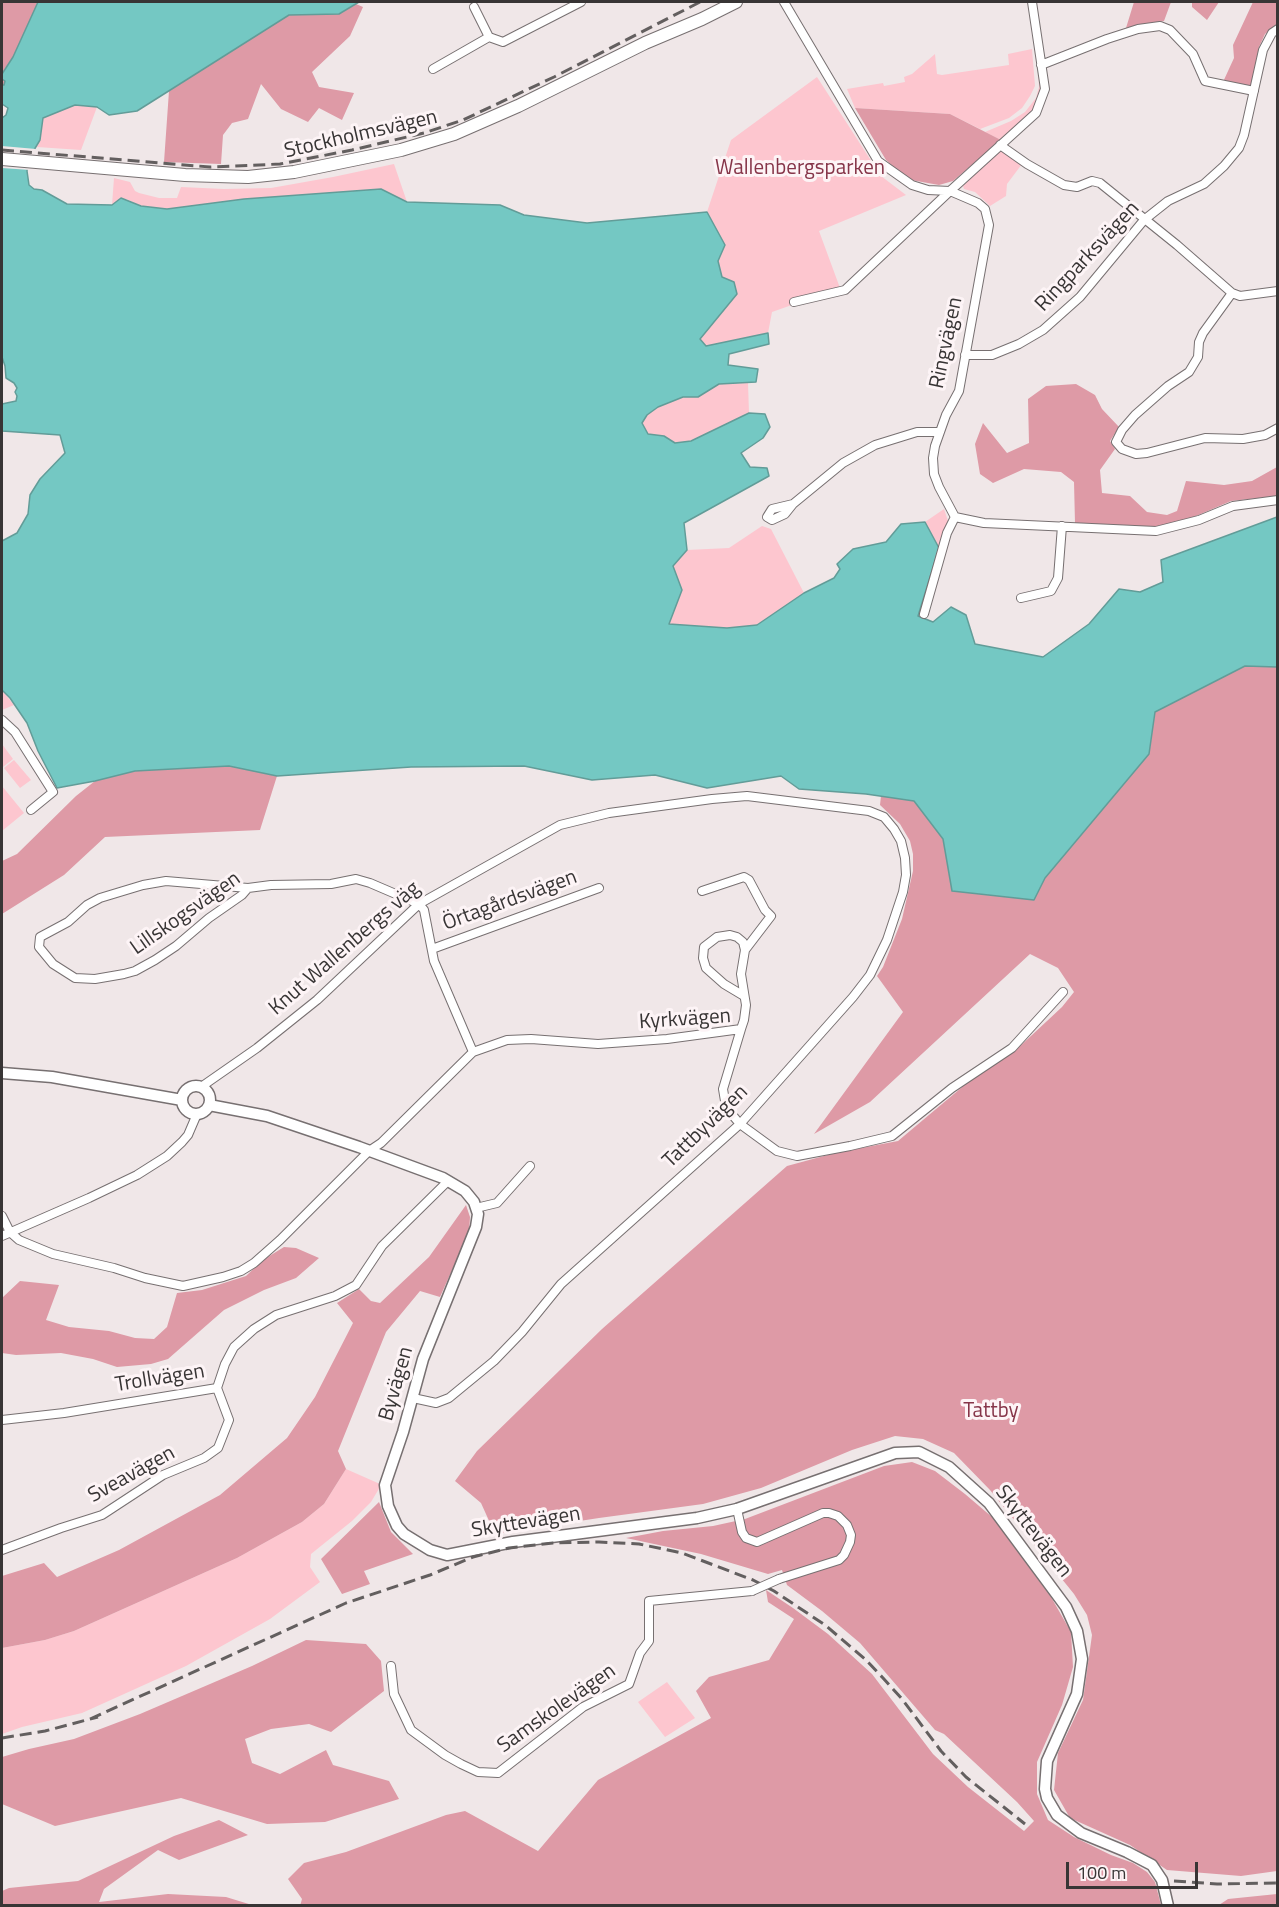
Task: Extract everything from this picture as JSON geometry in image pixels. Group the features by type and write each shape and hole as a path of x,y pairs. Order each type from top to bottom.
{"main road":[{"name":"Stockholmsvägen","path":"2,159 184,175 248,177 294,172 401,150 454,134 518,106 645,43 736,2"}],"street":[{"path":"433,69 489,38 503,42 581,2"},
{"name":"Ringvägen","path":"784,2 878,161 912,186 928,190 950,191 986,209 989,225 959,391 939,432 933,458 934,474 955,517"},
{"path":"794,302 845,290 1036,113 1045,90 1032,2"},
{"path":"474,7 489,38"},
{"path":"1041,65 1107,39 1138,29 1160,26 1170,30 1193,54 1204,81 1254,92"},
{"name":"Ringparksvägen","path":"965,355 992,355 1043,330 1080,297 1144,220 1168,201 1204,184 1231,157 1239,148 1244,135 1263,50 1272,33 1278,29"},
{"path":"1000,145 1027,164 1064,185 1077,187 1092,182 1100,183 1162,232 1232,293 1240,296 1278,291"},
{"path":"1232,293 1203,333 1199,342 1198,357 1189,372 1168,386 1136,415 1122,430 1116,442 1122,449 1136,454 1205,438 1243,439 1265,435 1278,428"},
{"path":"793,504 843,463 875,445 917,432 939,432"},
{"path":"924,614 947,533 955,517 984,523 1156,531 1199,520 1233,506 1278,500"},
{"path":"1021,598 1051,591 1058,578 1062,526"},
{"path":"2,720 15,732 53,792 31,810"},
{"name":"Knut Wallenbergs väg","path":"201,1087 257,1048 317,1000 419,904 550,830 591,816 747,796 869,811"},
{"name":"Tattbyvägen","path":"413,1398 436,1402 449,1398 494,1361 522,1332 561,1284 740,1124 853,997 870,975 887,940 903,892 906,875 901,841 884,817 869,811"},
{"path":"702,891 744,877 749,880 757,898 771,916 746,950 741,974 745,1012 741,1029"},
{"name":"Lillskogsvägen","path":"248,888 243,895 209,918 176,946 145,965 124,974 95,979 75,978 53,964 39,947 40,937 68,922 87,905 100,898 143,885 166,881 248,888 331,884 356,879 419,904"},
{"name":"Örtagårdsvägen","path":"432,949 599,888"},
{"path":"419,904 424,910 434,961 473,1052"},
{"path":"744,996 714,976 706,968 703,958 704,947 717,937 730,935 737,937 743,942 746,950"},
{"name":"Kyrkvägen","path":"6,1234 53,1254 183,1286 203,1283 241,1271 254,1263 280,1240 473,1052 507,1041 531,1039 598,1044 668,1039 741,1029 723,1089 725,1101 729,1111 740,1124 777,1151 797,1156 892,1136 952,1088 1012,1048 1063,992"},
{"path":"2,1073 52,1077 182,1100"},
{"path":"201,1087 210,1098 205,1111 197,1114 186,1110 182,1100 183,1095 189,1088 201,1087"},
{"path":"208,1105 267,1116 448,1181 465,1191 476,1208 497,1203 530,1166"},
{"path":"2,1216 6,1234 89,1198 137,1174 167,1156 182,1142 188,1135 197,1114"},
{"name":"Trollvägen","path":"2,1420 64,1413 218,1388 225,1364 234,1347 254,1329 276,1315 335,1296 356,1285 382,1246 448,1181"},
{"name":"Byvägen","path":"437,1553 404,1534 393,1519 388,1506 386,1485 423,1359 476,1227 478,1214 476,1208"},
{"name":"Sveavägen","path":"2,1550 61,1527 102,1515 163,1475 204,1458 218,1448 229,1420 218,1388"},
{"name":"Skyttevägen","path":"437,1553 457,1554 513,1542 697,1518 737,1509 895,1453 919,1452 950,1467 989,1503 1066,1607 1077,1631 1082,1659 1077,1694 1047,1761 1045,1789 1047,1798 1057,1815 1081,1833 1152,1865 1162,1880 1168,1905"},
{"name":"Samskolevägen","path":"391,1666 394,1694 411,1730 445,1755 478,1772 498,1773 583,1707 629,1684 640,1653 649,1641 649,1601 752,1591 779,1579 839,1560 847,1551 851,1539 847,1525 838,1516 823,1513 757,1542 749,1540 742,1532 737,1509"}],"green space":[{"path":"2,2 38,2 13,57 4,70 4,85 2,85"},
{"path":"1134,2 1171,2 1164,21 1126,28"},
{"path":"1192,2 1219,2 1207,20 1192,7"},
{"path":"1253,2 1277,2 1277,24 1265,34 1259,47 1251,86 1223,82 1234,58 1233,45"},
{"path":"356,4 363,7 350,36 312,72 319,87 354,93 342,120 319,108 308,122 281,109 261,84 248,119 232,123 223,135 221,164 164,162 169,91 289,14 339,14"},
{"path":"1032,49 1035,86 1030,96 1022,108 1009,118 980,129 950,114 855,108 847,89 905,82 904,77 912,74 935,54 937,74 942,75 1009,65 1008,54"},
{"path":"1038,68 1043,90 1033,111 1001,140 985,132 1025,112 1036,98 1039,87"},
{"name":"Wallenbergsparken","path":"817,77 881,176 906,195 819,231 840,288 772,312 768,333 706,346 700,339 737,294 722,277 718,261 725,245 707,212 731,140"},
{"path":"75,105 97,107 81,150 37,147 43,118"},
{"path":"855,108 950,114 1001,140 953,181 939,185 911,180 886,160"},
{"path":"1001,149 1022,164 1007,184 1006,196 990,206 975,192 964,189 963,186"},
{"path":"394,164 407,202 381,189 244,199 167,209 141,206 126,199 112,205 114,178 130,182 135,191 139,193 159,198 177,198 181,187 271,188"},
{"path":"748,383 749,413 691,441 675,443 664,436 648,434 642,423 647,415 658,407 683,397 698,397 719,384"},
{"path":"1076,384 1095,395 1102,409 1119,427 1110,441 1115,449 1100,470 1102,493 1130,496 1147,512 1167,515 1177,511 1186,481 1224,485 1252,481 1277,467 1277,496 1231,501 1189,519 1156,527 1075,523 1074,482 1061,472 1024,469 993,483 980,474 975,444 983,423 1007,453 1029,443 1028,399 1046,386"},
{"path":"944,509 948,521 939,548 925,522"},
{"path":"762,526 771,529 804,593 757,625 727,628 669,624 682,590 673,566 687,550 729,548"},
{"name":"Tattby","path":"1245,666 1277,667 1277,1871 1241,1876 1167,1870 1130,1845 1070,1818 1054,1790 1058,1753 1083,1700 1092,1635 1087,1615 1074,1594 990,1490 954,1453 923,1439 895,1436 852,1450 761,1488 703,1504 495,1534 481,1503 455,1481 477,1451 602,1329 787,1166 835,1153 898,1141 967,1083 1017,1049 1062,1007 1074,992 1058,968 1030,954 870,1102 814,1134 903,1012 877,976 883,967 902,919 913,871 913,854 910,841 900,824 880,805 881,796 914,801 943,839 953,891 1034,900 1045,878 1149,754 1155,712"},
{"path":"2,690 14,705 2,710"},
{"path":"2,744 13,759 3,767 2,766"},
{"path":"14,760 31,780 20,788 4,768"},
{"path":"229,766 277,776 260,830 105,837 64,875 2,914 2,861 17,854 76,796 95,781 135,771"},
{"path":"2,786 24,813 2,831"},
{"path":"466,1205 470,1217 469,1232 440,1297 420,1291 386,1332 338,1451 346,1469 324,1504 302,1522 237,1558 74,1631 45,1640 2,1648 2,1576 44,1563 57,1577 119,1550 220,1495 287,1438 315,1397 353,1323 337,1303 359,1289 371,1301 380,1303 429,1257"},
{"path":"284,1247 296,1248 319,1258 296,1278 264,1290 224,1310 168,1359 151,1364 117,1367 93,1359 61,1353 16,1355 2,1353 2,1298 20,1281 59,1285 46,1320 69,1327 154,1339 167,1327 177,1293 202,1290 246,1276 263,1260"},
{"path":"912,1462 935,1471 992,1517 1051,1597 1071,1632 1073,1667 1062,1705 1037,1762 1037,1794 1048,1820 1074,1837 1133,1863 1147,1872 1155,1882 1161,1905 300,1906 302,1899 288,1879 304,1863 346,1852 446,1815 465,1811 538,1851 598,1780 711,1718 696,1691 709,1677 769,1660 794,1619 768,1602 766,1590 828,1634 872,1674 933,1754 968,1787 1024,1831 1034,1821 1017,1802 944,1734 935,1730 860,1643 787,1585 782,1570 768,1574 701,1554 626,1538 663,1531 713,1526 745,1519 884,1466"},
{"path":"346,1469 380,1484 380,1487 371,1502 352,1521 311,1554 310,1567 320,1582 270,1619 186,1666 82,1713 2,1734 2,1648 45,1640 74,1631 237,1558 302,1522 324,1504"},
{"path":"379,1502 391,1532 413,1554 364,1571 370,1584 342,1594 321,1559"},
{"path":"306,1640 366,1644 381,1661 384,1691 331,1732 309,1724 271,1729 245,1739 252,1763 280,1774 326,1750 333,1765 389,1781 399,1799 325,1822 267,1824 181,1798 55,1826 2,1804 2,1757 74,1739 140,1714"},
{"path":"667,1682 695,1718 665,1737 638,1702"},
{"path":"219,1820 248,1835 179,1860 158,1850 104,1889 99,1902 168,1894 226,1897 252,1905 2,1905 2,1891 9,1888 78,1881 174,1836"},
{"path":"1277,1894 1277,1905 1219,1905 1228,1899"}],"water":[{"path":"38,2 359,2 339,14 289,15 137,111 109,115 97,107 75,105 43,118 40,140 28,160 29,185 67,204 112,205 121,198 141,206 167,209 244,199 381,189 407,202 500,205 524,215 587,223 707,212 725,245 718,261 722,277 734,282 737,294 700,339 706,346 768,333 769,344 729,354 728,365 758,369 756,382 719,384 698,397 683,397 658,407 647,415 642,423 648,434 664,436 675,443 691,441 749,413 765,414 770,427 763,438 741,453 750,467 767,468 769,476 684,523 687,550 673,566 682,590 669,624 727,628 757,625 804,593 834,578 840,569 837,564 853,549 886,542 901,524 925,522 939,548 918,616 933,622 951,607 966,615 975,644 1043,657 1089,624 1119,589 1140,592 1163,582 1161,560 1277,517 1277,667 1245,666 1155,712 1149,754 1045,878 1034,900 952,891 943,839 914,801 866,794 799,789 781,776 707,788 655,775 592,780 524,766 411,767 277,776 229,766 135,771 57,788 27,723 2,690 2,541 17,533 28,514 30,495 40,479 65,453 60,435 2,431 2,404 16,401 17,388 6,378 2,357 2,118 6,115 8,108 2,104 2,85 5,81 2,79 2,74 13,57"}],"pier":[{"path":"2,146 36,149 30,170 2,168"}],"railway":[{"path":"2,150 210,167 280,164 352,150 424,133 463,120 554,77 700,2"},
{"path":"90,1719 346,1603 430,1575 473,1557 509,1548 553,1543 639,1544 682,1553 753,1580 774,1591 825,1625 865,1659 883,1678 902,1699 941,1751 966,1777 1025,1824"},
{"path":"2,1738 45,1731 98,1717"},
{"path":"1174,1881 1217,1884 1278,1883"}]}
